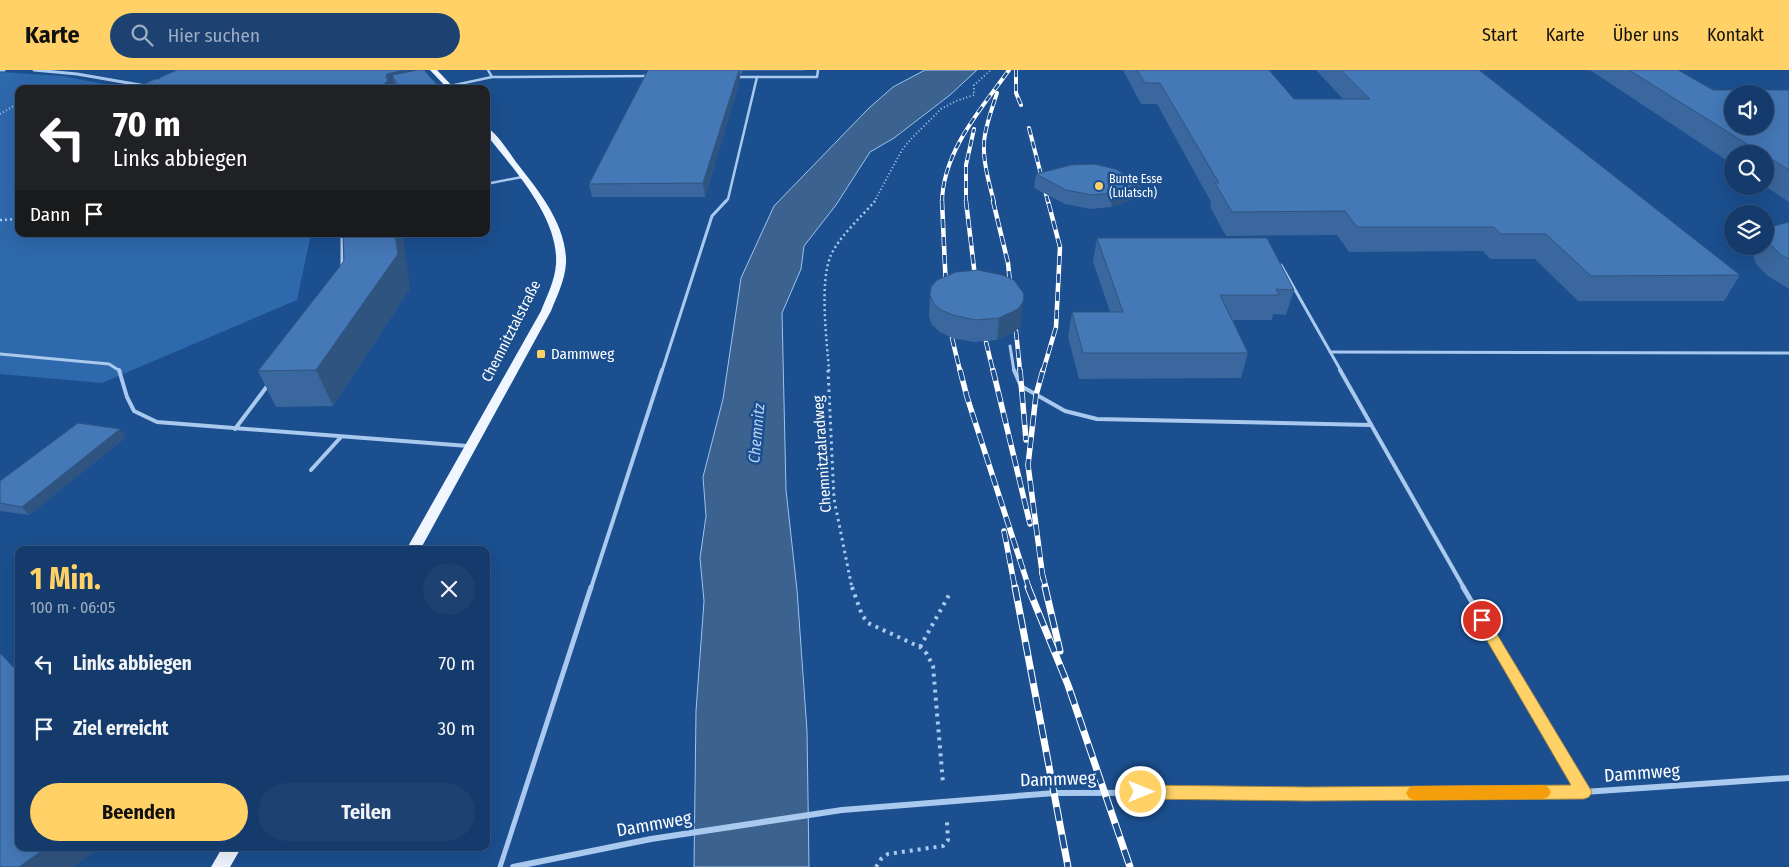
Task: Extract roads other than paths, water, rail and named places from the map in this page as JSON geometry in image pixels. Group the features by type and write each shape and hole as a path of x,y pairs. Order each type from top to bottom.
{"main road":[{"path":"433,70 440,80 447,85"},
{"name":"Chemnitztalstraße","path":"415,546 546,311 556,286 561,262 559,238 554,225 542,204 490,134"},
{"path":"220,867 230,851"}],"street":[{"path":"34,70 77,74 139,85"},
{"name":"Dammweg","path":"513,867 651,838 842,810 1055,793 1584,792 1789,778"}],"lane":[{"path":"488,70 492,78"},
{"path":"737,77 818,77 818,70"},
{"path":"463,85 492,78 648,76"},
{"path":"500,867 711,219 728,199 757,77"},
{"path":"490,183 522,177"},
{"path":"342,237 342,277"},
{"path":"1276,257 1491,636 1584,792"},
{"path":"1010,346 1011,362 1016,379 1021,386 1065,411 1097,419 1371,425"},
{"path":"1330,352 1789,353"},
{"path":"0,354 109,364 120,370 127,397 134,411 157,422 472,446"},
{"path":"235,429 270,382"},
{"path":"311,470 341,437"}],"water":[{"name":"Chemnitz","path":"925,70 977,70 950,95 894,138 870,152 836,205 804,246 801,269 782,313 786,490 797,590 807,731 809,867 694,867 696,711 704,601 700,558 706,516 703,477 723,399 741,278 774,206 869,108 893,87"}],"railway":[{"path":"942,202 944,183 956,148 976,115 1009,70"},
{"path":"1016,70 1016,93 1021,105"},
{"path":"994,202 985,165 984,143 987,124 997,93"},
{"path":"1029,128 1048,202"},
{"path":"966,201 966,165 974,129"},
{"path":"966,201 976,285"},
{"path":"993,201 1008,263 1011,293"},
{"path":"1043,371 1056,327 1060,247 1048,201"},
{"path":"942,202 946,289"},
{"path":"1016,331 1020,371"},
{"path":"952,338 960,371"},
{"path":"986,342 993,371"},
{"path":"960,370 1029,588"},
{"path":"993,370 1030,524"},
{"path":"1020,370 1026,440"},
{"path":"1042,575 1028,465 1036,395 1043,370"},
{"path":"1004,531 1015,588"},
{"path":"1042,575 1046,588"},
{"path":"1042,575 1043,579"},
{"path":"1015,587 1068,867"},
{"path":"1028,587 1068,685 1130,867"},
{"path":"1045,587 1060,651"}],"place":[{"name":"Bunte Esse (Lulatsch)","path":"1099,186"},
{"name":"Dammweg","path":"541,354"}]}
